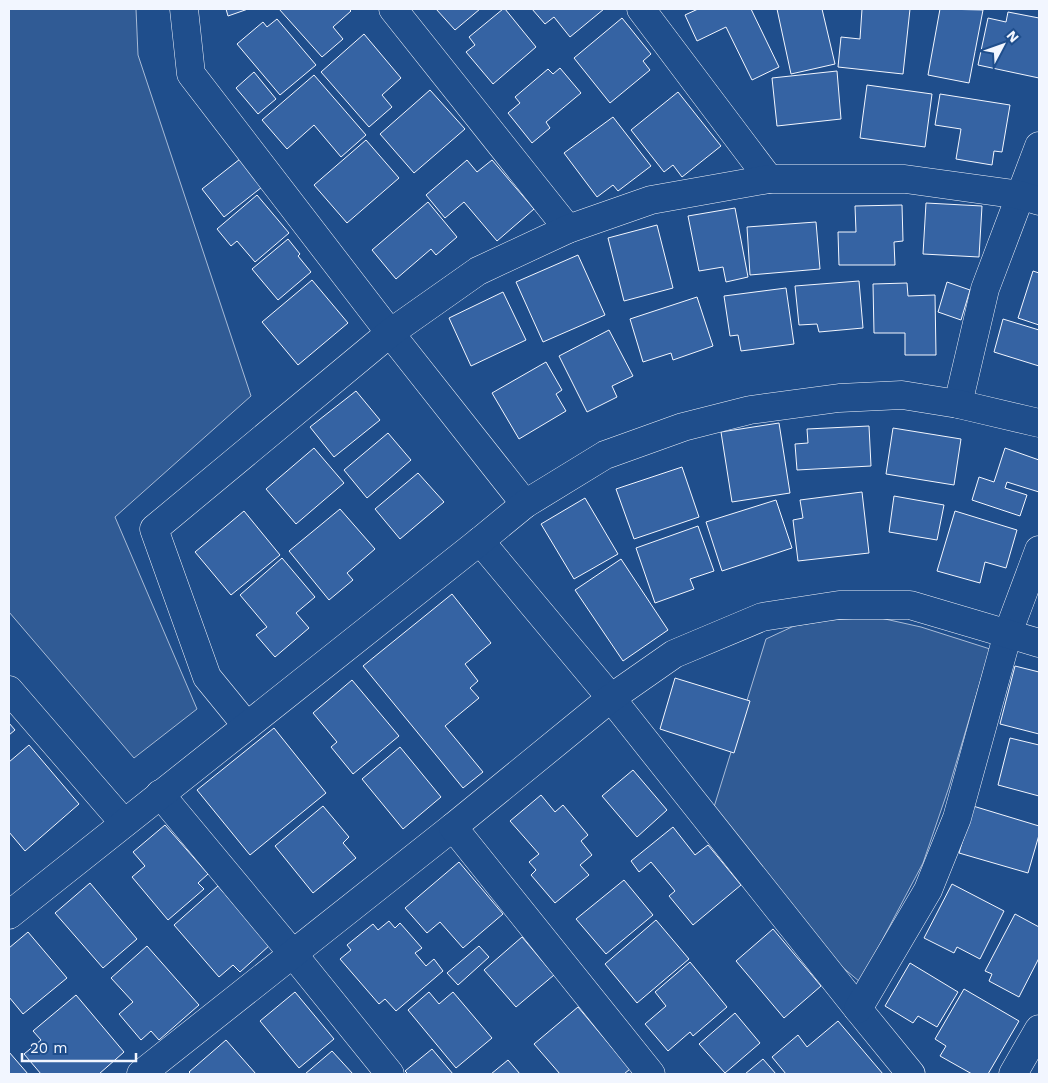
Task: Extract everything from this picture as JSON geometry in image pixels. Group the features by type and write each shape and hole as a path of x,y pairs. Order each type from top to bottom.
{"street":[{"path":"184,9 191,74 390,333 525,504"},
{"path":"393,9 568,229"},
{"path":"641,9 770,179"},
{"path":"958,404 985,289 1030,198 1039,146"},
{"path":"247,726 207,677 154,529 390,333 478,271 568,229 651,200 770,179 906,179 1030,198"},
{"path":"9,914 525,504 605,455 683,427 750,410 838,398 902,395 958,404 1039,423"},
{"path":"480,541 611,698 911,1074"},
{"path":"858,1009 928,890 957,818 1008,633 1039,550"},
{"path":"141,1074 453,827 611,698 674,654 762,617 839,605 910,604 1039,643"},
{"path":"9,690 124,823"},
{"path":"160,794 390,1074"},
{"path":"453,827 651,1074"},
{"path":"1012,1074 1039,1030"}],"shaded area":[{"path":"9,9 136,9 138,55 251,396 115,517 197,709 134,758 9,612"},
{"path":"876,617 921,627 990,649 949,787 923,863 860,982 841,966 714,807 766,639 794,626 830,620"}],"building":[{"path":"226,9 248,9 228,16"},
{"path":"279,9 349,9 351,11 333,27 343,39 322,57"},
{"path":"436,9 480,9 455,30"},
{"path":"505,9 536,47 493,84 466,52 475,45 469,37"},
{"path":"532,9 604,9 570,37 554,17 545,24"},
{"path":"698,9 751,9 779,67 752,80 726,27 697,41 685,15"},
{"path":"777,9 822,9 835,64 791,74"},
{"path":"862,9 910,9 903,74 838,67 841,37 860,39"},
{"path":"940,9 983,10 969,83 928,75"},
{"path":"1008,12 1039,18 1039,78 978,65 988,18 1006,22"},
{"path":"622,18 651,54 643,61 650,70 610,103 574,58"},
{"path":"277,19 316,65 280,95 237,44 263,22 267,27"},
{"path":"364,34 401,78 382,95 392,107 369,127 321,72"},
{"path":"560,68 581,93 546,122 550,128 532,143 508,113 520,103 515,97 548,69 553,74"},
{"path":"837,71 841,119 777,126 772,78"},
{"path":"254,72 276,99 258,114 236,88"},
{"path":"314,75 366,135 341,157 314,125 287,149 262,120"},
{"path":"867,85 932,94 925,147 860,138"},
{"path":"430,90 465,129 414,173 380,134"},
{"path":"678,92 721,146 682,177 673,165 664,172 631,130"},
{"path":"940,94 1010,105 1002,152 994,151 992,165 956,159 961,129 935,125"},
{"path":"613,117 651,166 618,191 613,185 597,197 564,153"},
{"path":"366,140 399,178 347,223 314,185"},
{"path":"240,159 262,187 224,217 202,189"},
{"path":"467,160 477,172 492,160 534,209 497,241 464,202 445,218 426,195"},
{"path":"257,195 289,233 255,262 237,241 231,246 217,229"},
{"path":"428,202 457,237 436,255 431,249 396,279 372,250"},
{"path":"926,203 982,206 979,257 923,254"},
{"path":"902,205 903,241 894,242 895,265 839,265 838,232 856,232 855,206"},
{"path":"735,208 748,277 726,282 723,267 699,271 688,216"},
{"path":"816,222 820,269 750,275 747,227"},
{"path":"657,225 673,288 624,301 608,238"},
{"path":"288,239 300,254 298,256 311,272 278,300 252,269"},
{"path":"578,255 605,315 543,342 516,282"},
{"path":"1033,271 1039,273 1039,325 1018,318"},
{"path":"312,280 348,323 298,365 262,322"},
{"path":"859,281 863,328 819,332 817,324 799,325 795,286"},
{"path":"947,282 970,290 961,320 938,312"},
{"path":"907,283 908,296 935,295 936,355 905,355 905,333 874,333 873,284"},
{"path":"786,288 794,344 741,351 738,335 730,336 724,296"},
{"path":"503,292 526,340 471,366 449,318"},
{"path":"697,297 713,346 673,360 671,353 643,362 630,319"},
{"path":"1003,319 1039,330 1039,366 994,352"},
{"path":"609,330 633,376 612,386 617,397 587,412 559,356"},
{"path":"546,362 562,390 556,394 566,411 519,439 492,393"},
{"path":"356,391 380,420 334,457 310,427"},
{"path":"779,423 790,493 732,502 721,432"},
{"path":"869,426 871,466 797,470 795,444 808,443 807,429"},
{"path":"893,428 961,439 954,485 886,474"},
{"path":"388,433 411,460 367,498 344,470"},
{"path":"314,448 344,483 296,524 266,489"},
{"path":"1005,448 1039,460 1039,492 1007,482 1005,488 1027,495 1020,516 972,500 979,477 994,482"},
{"path":"682,467 699,517 634,539 616,489"},
{"path":"418,473 444,502 400,539 375,509"},
{"path":"862,492 869,553 798,561 793,520 803,518 800,500"},
{"path":"894,496 944,505 937,540 889,532"},
{"path":"585,498 618,554 574,579 541,524"},
{"path":"776,500 792,548 722,571 706,522"},
{"path":"340,509 375,549 347,573 353,580 329,600 289,551"},
{"path":"244,511 280,555 231,595 195,552"},
{"path":"955,511 1017,530 1006,568 985,562 980,583 937,571"},
{"path":"698,526 714,571 690,579 694,589 655,603 636,548"},
{"path":"282,558 315,597 296,613 309,628 275,657 256,635 267,627 240,595"},
{"path":"621,559 668,630 623,661 575,590"},
{"path":"452,594 491,643 465,664 478,681 470,688 479,698 445,726 483,772 463,788 363,666"},
{"path":"1015,666 1039,672 1039,734 1000,724"},
{"path":"675,678 750,701 734,753 660,729"},
{"path":"352,680 399,736 353,774 331,747 337,742 313,713"},
{"path":"9,723 15,730 9,735"},
{"path":"274,728 326,793 250,855 197,790"},
{"path":"1010,738 1039,745 1039,796 998,785"},
{"path":"29,745 79,804 25,851 9,832 9,762"},
{"path":"400,747 441,797 403,829 362,779"},
{"path":"633,770 667,810 637,837 602,796"},
{"path":"541,795 555,812 563,805 588,835 581,841 592,855 580,865 589,875 555,903 531,875 536,870 529,862 539,854 510,821"},
{"path":"323,806 349,837 343,843 356,858 313,893 275,846"},
{"path":"973,806 1039,826 1039,835 1028,873 959,853"},
{"path":"165,825 208,874 198,883 204,889 168,920 132,877 145,866 133,852"},
{"path":"673,827 695,855 708,845 741,885 693,925 669,896 675,891 651,862 639,872 631,861"},
{"path":"459,862 503,914 463,948 440,922 427,933 405,908"},
{"path":"624,880 653,915 606,954 576,919"},
{"path":"90,883 137,939 103,968 55,913"},
{"path":"952,884 1004,911 980,959 957,947 954,953 924,938"},
{"path":"218,886 270,945 240,972 233,965 219,977 174,925"},
{"path":"1015,914 1039,927 1039,958 1019,997 989,981 992,974 985,971"},
{"path":"656,920 689,959 637,1003 605,964"},
{"path":"389,921 395,928 400,923 422,948 415,953 426,966 434,959 443,971 396,1011 385,999 379,1004 340,959 351,950 347,945 373,924 378,930"},
{"path":"773,929 821,986 784,1018 736,961"},
{"path":"28,932 67,978 23,1014 9,997 9,948"},
{"path":"522,937 554,975 516,1007 484,970"},
{"path":"147,946 199,1005 159,1040 151,1031 141,1040 119,1014 133,1002 111,978"},
{"path":"479,946 489,957 458,985 447,973"},
{"path":"690,962 727,1007 693,1036 690,1032 668,1051 645,1024 666,1006 655,992"},
{"path":"910,963 958,992 937,1027 918,1016 913,1023 885,1006"},
{"path":"964,989 1019,1021 988,1074 972,1074 940,1056 946,1046 935,1039"},
{"path":"295,992 334,1039 299,1068 260,1021"},
{"path":"429,992 439,1004 453,992 492,1038 456,1068 408,1010"},
{"path":"76,995 124,1052 99,1074 41,1074 24,1054 41,1040 33,1031"},
{"path":"578,1007 630,1069 624,1074 560,1074 534,1044"},
{"path":"735,1013 760,1043 725,1073 699,1044"},
{"path":"838,1021 883,1074 786,1074 772,1057 798,1035 807,1047"},
{"path":"226,1040 256,1074 191,1074 189,1072"},
{"path":"432,1049 453,1074 408,1074 405,1071"},
{"path":"332,1051 353,1074 305,1074"},
{"path":"9,1052 28,1074 9,1074"},
{"path":"763,1059 776,1074 745,1074"},
{"path":"508,1060 520,1074 491,1074"}]}
